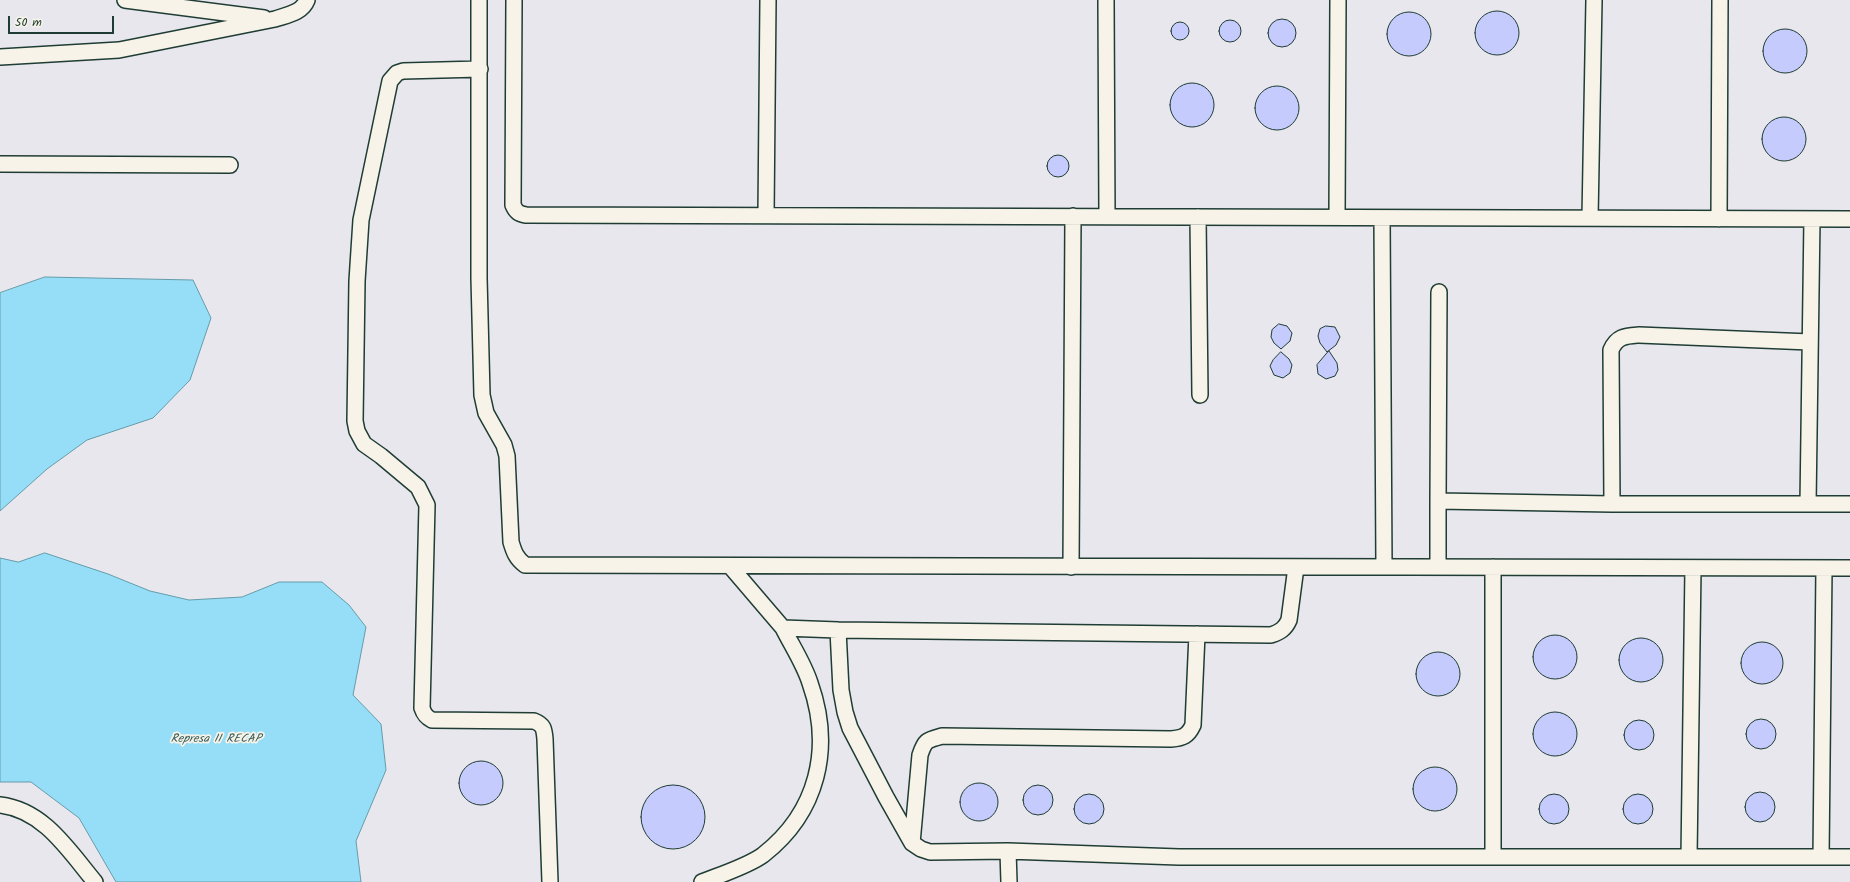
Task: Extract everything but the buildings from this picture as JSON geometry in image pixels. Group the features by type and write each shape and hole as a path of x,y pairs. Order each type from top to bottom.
{"lane":[{"path":"124,0 275,19"},
{"path":"0,57 119,50 275,19 299,10 305,6 307,0"},
{"path":"479,0 479,278 482,395 486,413 504,445 507,456 511,542 518,560 525,565 1850,568"},
{"path":"514,0 513,205 519,214 1850,219"},
{"path":"766,215 768,0"},
{"path":"1106,0 1107,216"},
{"path":"1337,217 1338,0"},
{"path":"1590,218 1594,0"},
{"path":"1719,219 1720,0"},
{"path":"480,69 403,71 397,73 390,81 361,220 357,281 355,421 357,431 364,444 381,456 418,487 427,505 422,708 424,714 427,718 432,720 534,722 544,727 546,739 550,882"},
{"path":"0,164 230,165"},
{"path":"1071,567 1073,216"},
{"path":"1198,217 1200,396"},
{"path":"1382,218 1384,567"},
{"path":"1808,504 1812,219"},
{"path":"1438,567 1439,292"},
{"path":"1612,504 1611,350 1614,342 1619,338 1639,335 1810,342"},
{"path":"1438,501 1612,504 1850,504"},
{"path":"702,882 762,856 789,831 808,802 818,772 822,744 818,712 810,682 783,628 730,566"},
{"path":"783,628 838,630 1271,635 1279,632 1286,626 1289,620 1296,567"},
{"path":"1493,567 1493,857"},
{"path":"1689,857 1693,568"},
{"path":"1821,857 1824,568"},
{"path":"838,630 841,690 846,717 850,728 912,843 921,849 930,852 1008,851 1179,857 1850,857"},
{"path":"912,843 920,755 924,744 930,739 942,736 1171,739 1182,738 1190,734 1193,725 1197,634"},
{"path":"0,805 9,806 28,814 49,828 95,882"},
{"path":"1008,851 1008,882"}],"shaded area":[{"path":"0,0 1850,0 1850,882 0,882"}],"water":[{"path":"45,277 193,280 211,318 190,380 153,418 87,440 47,469 0,511 0,293"},
{"name":"Represa II RECAP","path":"45,553 108,574 150,591 189,600 242,597 279,582 322,582 349,605 366,627 353,695 381,724 386,770 356,841 361,882 116,882 79,818 31,782 0,782 0,558 18,562"}]}
